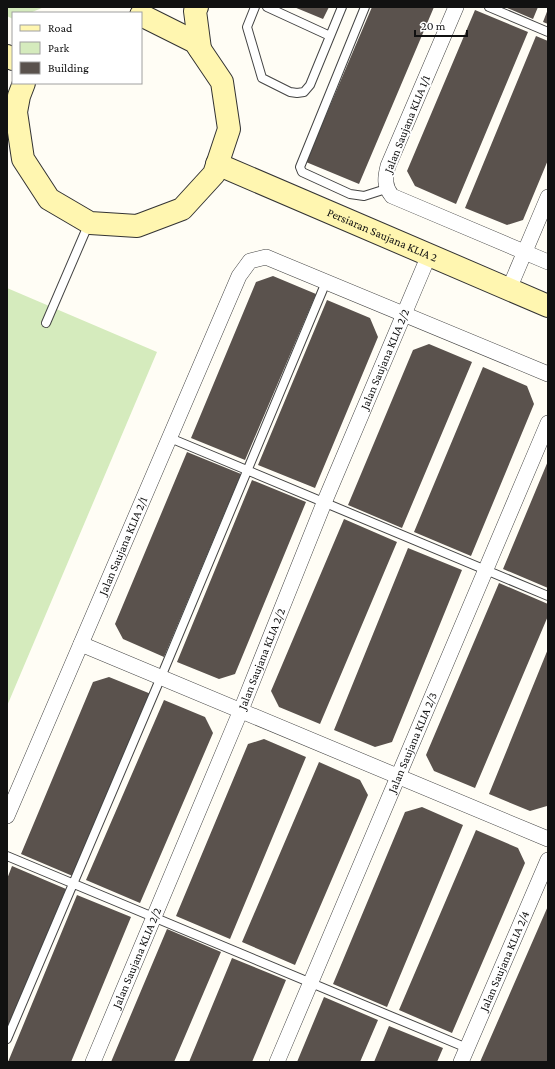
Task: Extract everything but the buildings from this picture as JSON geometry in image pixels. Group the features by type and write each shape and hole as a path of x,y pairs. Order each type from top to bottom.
{"street":[{"path":"142,14 150,7"},
{"path":"197,7 195,11 200,49"},
{"name":"Jalan Saujana KLIA 1/1","path":"456,7 388,166 385,177 386,189 392,196 548,262"},
{"path":"17,90 16,112 23,159 49,199 89,222 137,226 182,209 214,174 229,129 222,82 195,42 142,16"},
{"name":"Persiaran Saujana KLIA 2","path":"217,164 548,306"},
{"path":"509,289 548,197"},
{"name":"Jalan Saujana KLIA 2/2","path":"93,1062 152,918 241,710 324,503 430,255"},
{"name":"Jalan Saujana KLIA 2/1","path":"7,816 239,276 250,262 266,257 548,374"},
{"name":"Jalan Saujana KLIA 2/3","path":"277,1062 548,423"},
{"path":"81,644 548,839"},
{"name":"Jalan Saujana KLIA 2/4","path":"461,1062 548,860"}],"lane":[{"path":"255,7 247,27 262,78 297,93 304,92 310,85 342,7"},
{"path":"267,7 330,36"},
{"path":"365,7 300,167 302,172 350,194 364,196 386,189"},
{"path":"489,7 548,32"},
{"path":"46,322 89,222"},
{"path":"7,1039 161,677 246,470 326,282"},
{"path":"170,438 548,596"},
{"path":"7,856 152,918 467,1048"}],"green space":[{"path":"7,7 44,7 32,12 12,12 12,18 7,16"},
{"path":"7,288 157,352 7,706"}]}
